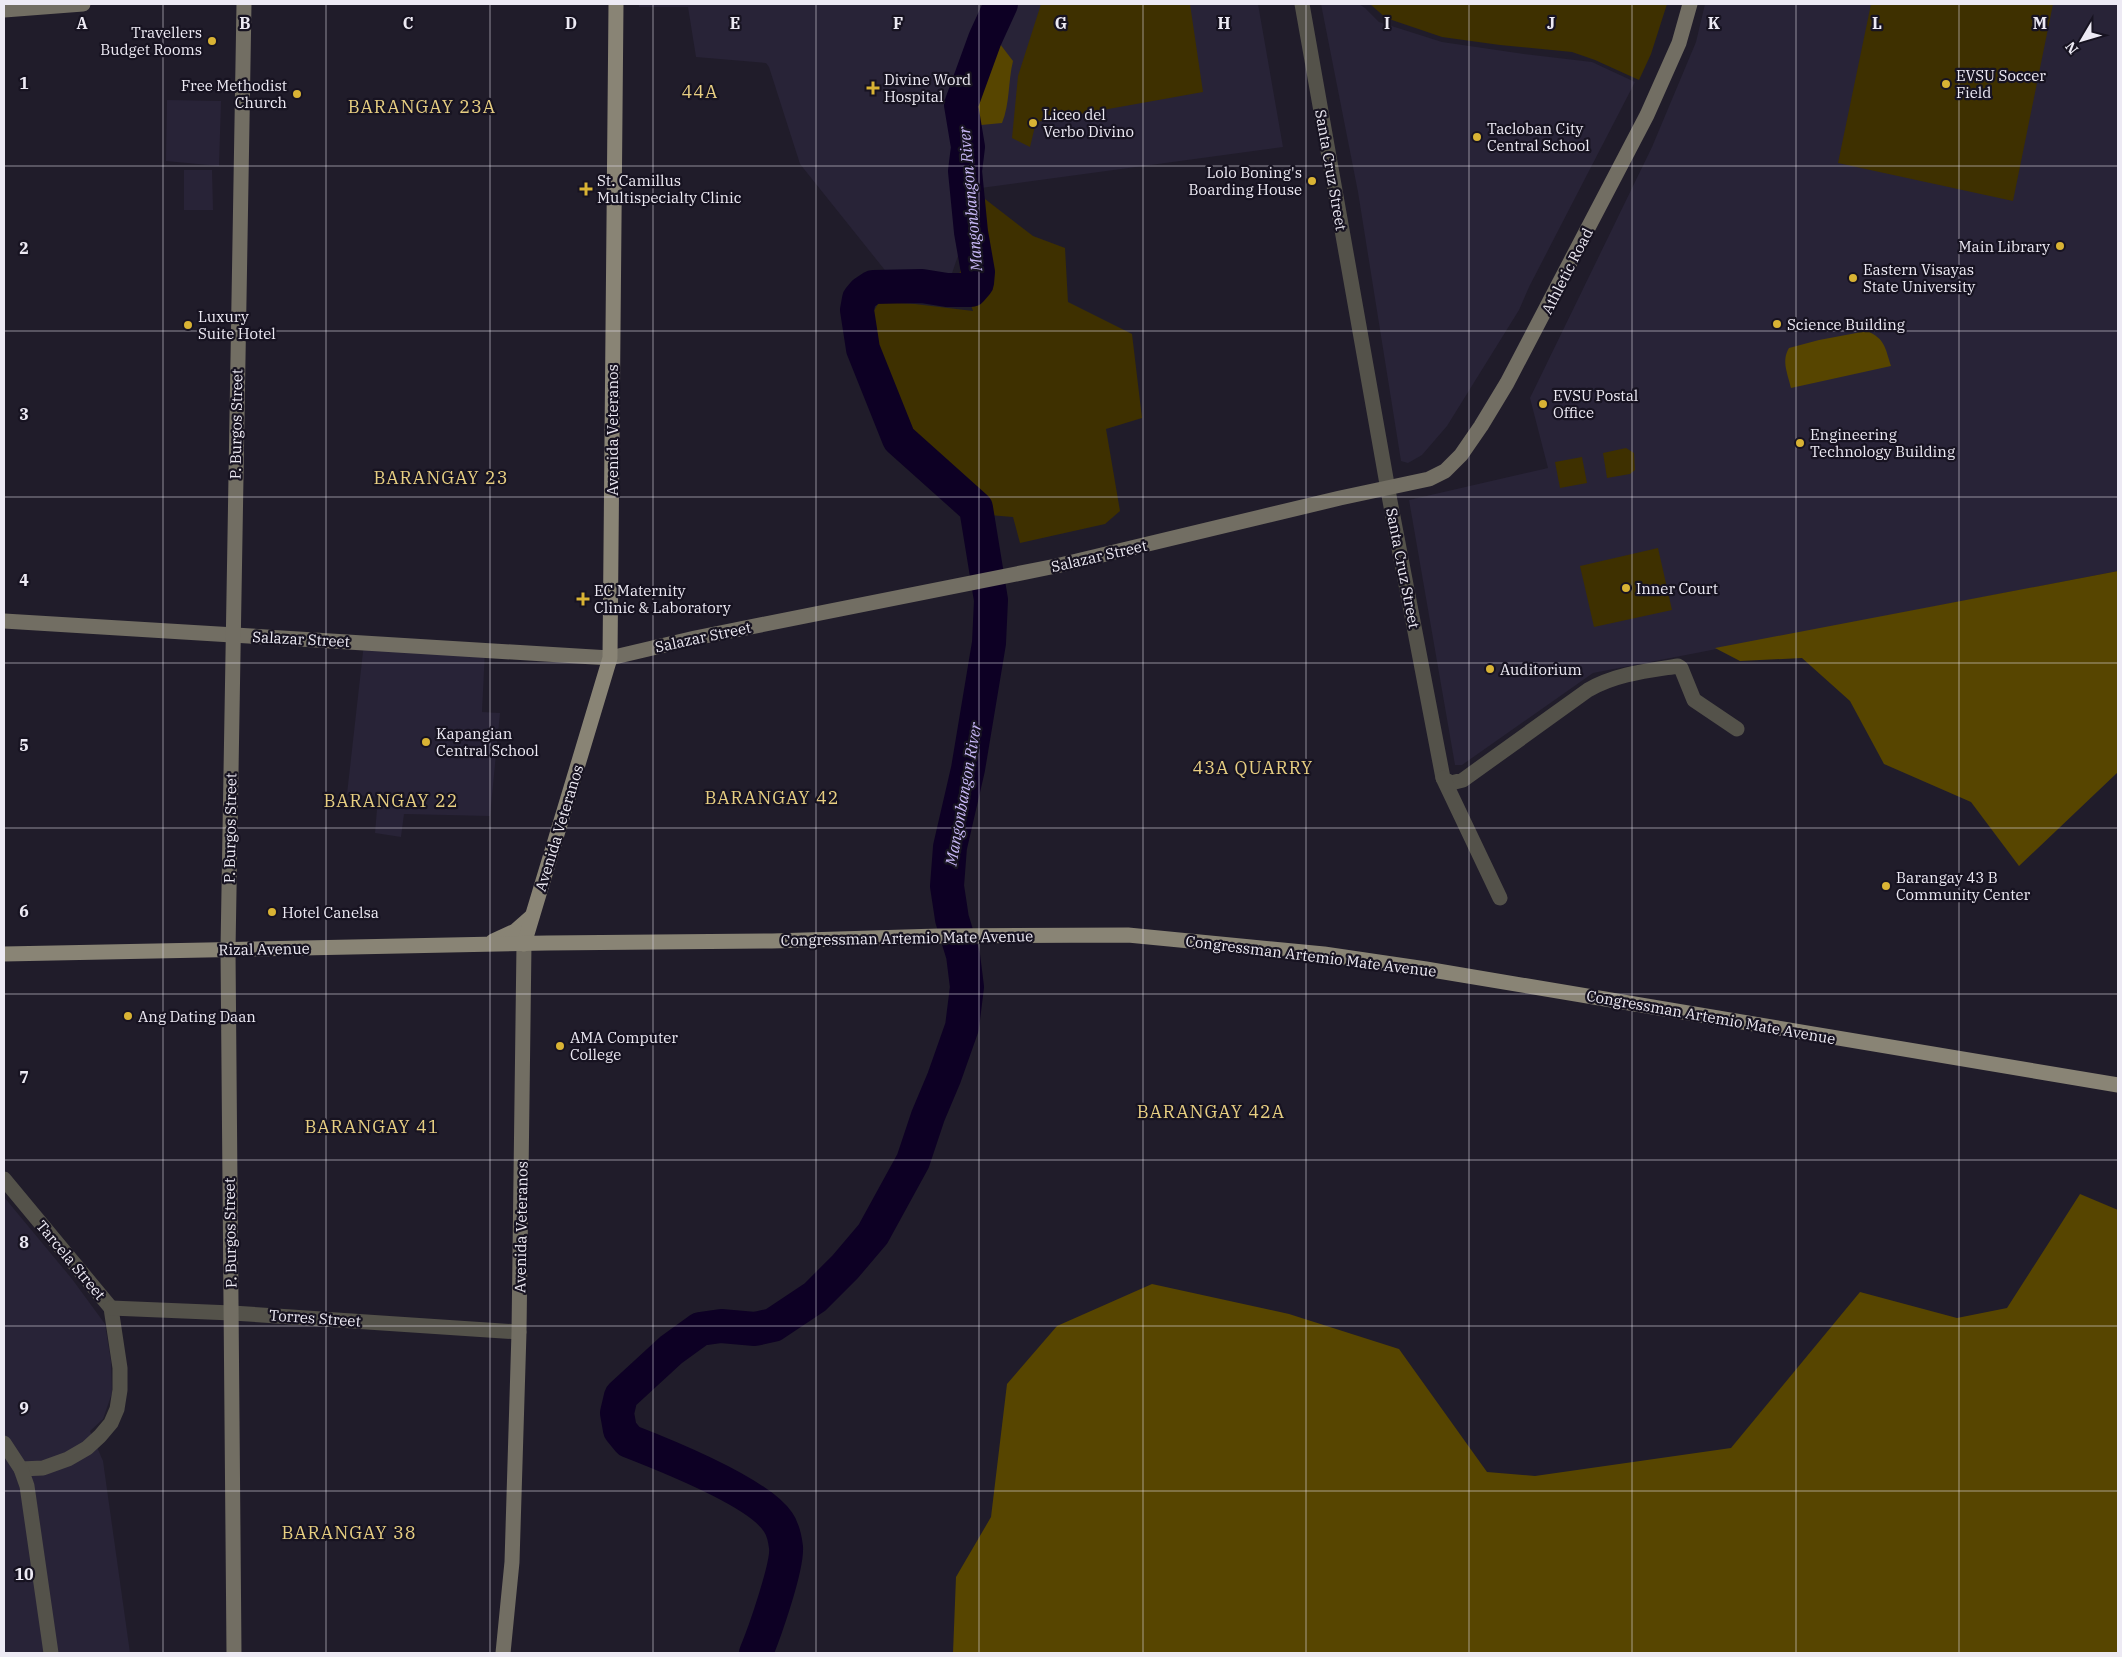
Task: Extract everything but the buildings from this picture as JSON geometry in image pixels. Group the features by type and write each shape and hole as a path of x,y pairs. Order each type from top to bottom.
{"main road":[{"path":"4,10 84,4"},
{"name":"P. Burgos Street","path":"234,1653 228,950 244,4"},
{"name":"Avenida Veteranos","path":"503,1653 512,1562 519,1332 524,944 610,658 616,4"},
{"name":"Athletic Road","path":"1389,487 1429,479 1445,470 1461,455 1482,426 1549,306 1647,115 1679,42 1690,4"},
{"name":"Salazar Street","path":"4,621 610,658 695,638 963,583 1014,575 1389,487"},
{"path":"479,945 507,935 532,916"},
{"name":"Congressman Artemio Mate Avenue","path":"524,944 772,941 938,936 1128,935 1324,954 1445,972 2118,1085"},
{"name":"Rizal Avenue","path":"4,954 524,944"}],"street":[{"name":"Santa Cruz Street","path":"1302,4 1443,778 1500,898"},
{"path":"1443,778 1451,783 1463,780 1588,690 1603,681 1622,675 1678,666 1683,671 1694,700 1737,729"},
{"name":"Tarcela Street","path":"4,1179 111,1308 120,1368 120,1390 117,1409 111,1423 87,1448 68,1459 43,1468 21,1469"},
{"name":"Torres Street","path":"111,1308 232,1313 519,1332"},
{"path":"4,1443 21,1469 29,1494 51,1653"}],"shaded area":[{"name":"Liceo del Verbo Divino","path":"639,4 1258,4 1283,147 981,188 947,288 888,274 800,164 769,67 766,63 696,57 688,7 639,7"},
{"path":"997,4 1015,4 1000,44 1013,61 1005,116 1002,123 971,126 958,122 954,107 975,71"},
{"path":"1041,4 1190,4 1203,92 1036,122 1030,147 1012,138 1018,76"},
{"name":"Tacloban City Central School","path":"1321,4 1359,4 1379,22 1442,42 1592,62 1635,82 1529,287 1519,310 1447,426 1422,455 1408,463 1401,461 1358,192"},
{"path":"1370,4 1667,4 1651,54 1639,80 1572,52 1442,37 1386,18"},
{"name":"Eastern Visayas State University","path":"1705,4 2118,4 2118,571 1593,673 1462,765 1455,765 1409,500 1548,468 1530,398 1652,147 1696,42"},
{"name":"EVSU Soccer Field","path":"1871,4 2053,4 2013,201 1838,163"},
{"path":"167,100 221,101 219,166 166,161"},
{"path":"184,170 212,170 213,210 184,210"},
{"path":"985,199 1033,236 1065,248 1068,302 1132,334 1142,418 1106,429 1120,511 1105,524 1020,543 1013,517 989,515 923,452 867,323 879,302 973,311 969,300 953,292"},
{"path":"1867,331 1878,337 1881,341 1886,349 1891,366 1791,388 1785,363 1789,348"},
{"path":"1626,448 1634,453 1635,470 1630,474 1607,478 1603,453"},
{"path":"1582,457 1587,483 1560,488 1555,462"},
{"name":"Inner Court","path":"1658,548 1672,610 1594,627 1580,566"},
{"path":"2118,571 2118,772 2019,866 1971,802 1884,764 1850,701 1802,658 1740,661 1715,648"},
{"name":"Kapangian Central School","path":"364,643 485,650 482,712 500,713 490,816 404,814 401,837 375,833 378,797 347,794"},
{"path":"2080,1194 2118,1210 2118,1653 953,1653 956,1577 991,1517 1007,1384 1057,1326 1152,1284 1289,1314 1399,1349 1487,1472 1535,1476 1731,1448 1860,1292 1957,1318 2007,1308"},
{"path":"4,1197 72,1279 105,1324 111,1361 112,1393 103,1419 90,1431 103,1461 130,1653 4,1653"}],"waterway":[{"name":"Mangonbangon River","path":"756,1653 770,1616 786,1556 784,1534 780,1525 767,1510 732,1487 710,1475 629,1441 620,1430 617,1413 621,1396 671,1350 700,1329 721,1326 755,1329 773,1325 815,1297 845,1267 873,1234 913,1161 962,1027 967,987 963,955 952,919 947,886 950,847 968,769 989,643 991,600 976,508 899,439 863,349 857,310 859,299 873,287 922,286 947,290 971,290 977,283 978,272 971,232 965,171 968,147 961,105 985,39 1001,4"}],"place":[{"name":"Travellers Budget Rooms","path":"212,41"},
{"name":"EVSU Soccer Field","path":"1946,84"},
{"name":"Divine Word Hospital","path":"873,88"},
{"name":"Free Methodist Church","path":"297,94"},
{"name":"Liceo del Verbo Divino","path":"1033,123"},
{"name":"Tacloban City Central School","path":"1477,137"},
{"name":"Lolo Boning's Boarding House","path":"1312,181"},
{"name":"St. Camillus Multispecialty Clinic","path":"586,189"},
{"name":"Main Library","path":"2060,246"},
{"name":"Eastern Visayas State University","path":"1853,278"},
{"name":"Science Building","path":"1777,324"},
{"name":"Luxury Suite Hotel","path":"188,325"},
{"name":"EVSU Postal Office","path":"1543,404"},
{"name":"Engineering Technology Building","path":"1800,443"},
{"name":"Inner Court","path":"1626,588"},
{"name":"EC Maternity Clinic & Laboratory","path":"583,599"},
{"name":"Auditorium","path":"1490,669"},
{"name":"Kapangian Central School","path":"426,742"},
{"name":"Barangay 43 B Community Center","path":"1886,886"},
{"name":"Hotel Canelsa","path":"272,912"},
{"name":"Ang Dating Daan","path":"128,1016"},
{"name":"AMA Computer College","path":"560,1046"}],"district":[{"name":"44A","path":"700,91"},
{"name":"BARANGAY 23A","path":"422,106"},
{"name":"BARANGAY 23","path":"441,477"},
{"name":"43A QUARRY","path":"1253,767"},
{"name":"BARANGAY 42","path":"772,797"},
{"name":"BARANGAY 22","path":"391,800"},
{"name":"BARANGAY 42A","path":"1211,1111"},
{"name":"BARANGAY 41","path":"372,1126"},
{"name":"BARANGAY 38","path":"349,1532"}]}
